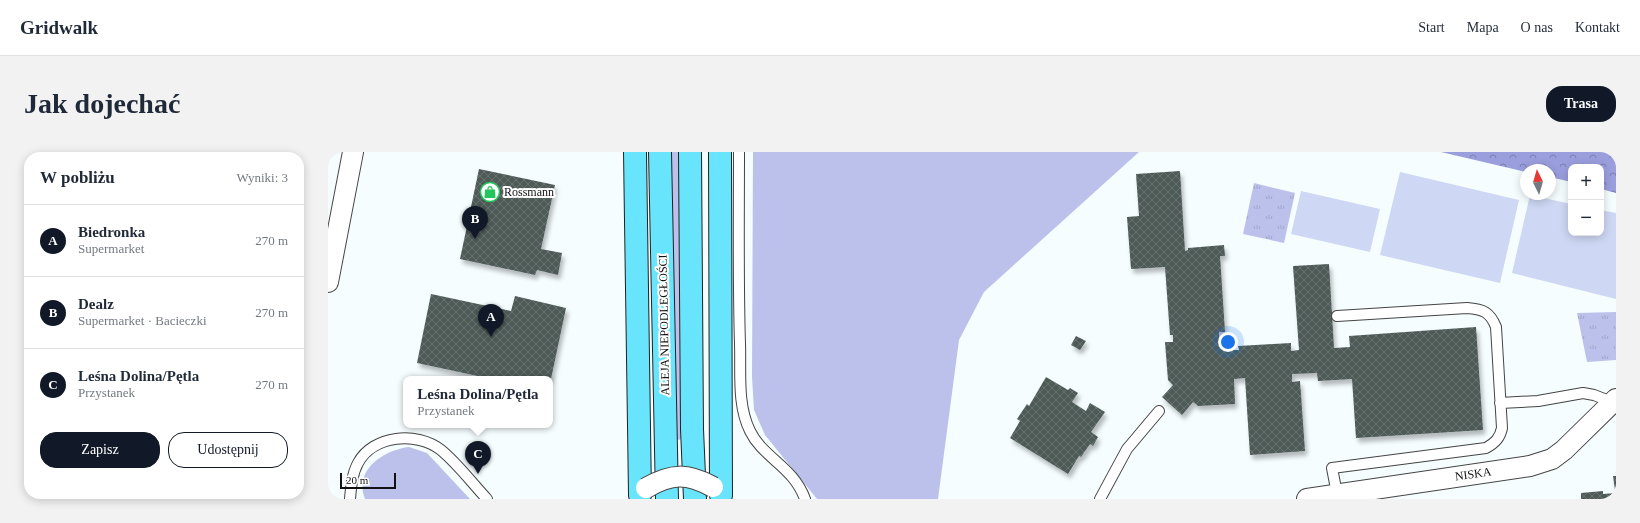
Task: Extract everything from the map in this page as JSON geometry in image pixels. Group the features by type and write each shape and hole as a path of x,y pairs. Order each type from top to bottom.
{"main road":[{"path":"635,152 641,494"},
{"name":"ALEJA NIEPODLEGŁOŚCI","path":"660,152 667,499"},
{"path":"690,152 694,499"},
{"path":"719,494 720,152"}],"street":[{"path":"328,282 353,152"},
{"name":"NISKA","path":"1307,499 1530,466 1552,458 1564,450 1614,400"},
{"path":"641,494 662,479 679,476 697,478 719,494"}],"lane":[{"path":"739,152 739,310 741,396 750,432 797,481 804,499"},
{"path":"1337,316 1468,308 1485,312 1492,318 1496,328 1502,428 1495,443 1486,448 1332,468 1337,494"},
{"path":"1500,403 1538,401 1583,393 1614,400"},
{"path":"1100,499 1127,449 1159,411"},
{"path":"350,499 351,483 358,463 372,449 388,440 401,438 423,440 441,450 487,499"}],"green space":[{"path":"671,152 679,152 685,439 676,440"},
{"path":"753,152 1139,152 984,292 959,340 938,499 817,499 765,435 754,410 752,377"},
{"path":"1441,152 1616,152 1616,193 1604,190 1604,164 1568,164 1568,181 1556,178 1556,164 1520,164 1520,171"},
{"path":"1254,183 1295,193 1284,243 1243,234"},
{"path":"1616,312 1616,360 1587,362 1577,313"},
{"path":"409,447 427,453 470,499 365,499 362,489 363,479 373,463 390,452"}],"shaded area":[{"path":"1400,172 1519,200 1500,283 1380,255"},
{"path":"1301,191 1380,209 1370,252 1291,234"},
{"path":"1529,200 1553,200 1568,203 1568,236 1604,236 1604,211 1616,213 1616,299 1512,273"}],"building":[{"path":"479,169 555,185 541,249 562,253 558,275 537,270 535,275 460,259"},
{"path":"1180,171 1185,251 1188,250 1188,248 1224,245 1225,256 1220,256 1225,332 1219,332 1219,339 1231,338 1232,350 1239,350 1238,346 1291,343 1291,351 1299,350 1293,266 1329,264 1334,348 1350,347 1349,336 1476,327 1483,430 1356,438 1352,379 1318,381 1317,373 1292,374 1292,382 1300,381 1305,451 1250,455 1245,378 1234,379 1235,404 1198,406 1193,402 1182,415 1162,397 1173,385 1168,380 1165,342 1173,342 1173,335 1170,335 1165,267 1131,269 1127,217 1139,216 1136,174"},
{"path":"431,294 511,311 515,296 566,308 552,376 478,376 417,363"},
{"path":"1076,336 1086,341 1080,350 1071,345"},
{"path":"1046,377 1068,390 1070,388 1078,393 1072,402 1086,411 1090,403 1105,412 1091,432 1098,437 1093,446 1090,444 1081,457 1079,456 1068,474 1010,438 1020,421 1017,419 1027,404 1029,406"},
{"path":"1613,476 1616,476 1616,490 1615,490"},
{"path":"1603,491 1603,494 1616,493 1616,499 1581,499 1581,493"}],"place":[{"name":"Rossmann","path":"490,192"},
{"name":"Dealz","path":"475,239"},
{"name":"Biedronka","path":"491,337"},
{"name":"Leśna Dolina/Pętla","path":"478,474"}]}
